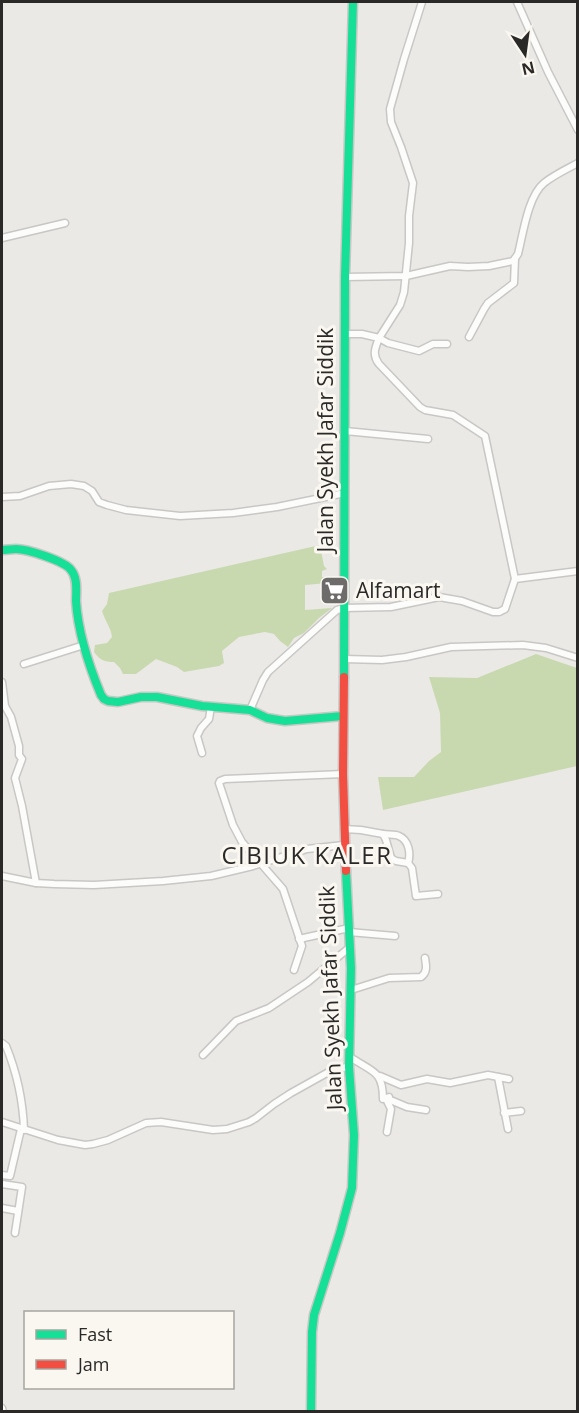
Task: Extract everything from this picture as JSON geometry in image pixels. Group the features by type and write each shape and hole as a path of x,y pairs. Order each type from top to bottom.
{"main road":[{"name":"Jalan Syekh Jafar Siddik","path":"311,1412 314,1315 352,1188 354,1141 349,1067 351,990 343,774 345,277 353,2"},
{"path":"2,550 17,549 33,552 71,569 75,577 78,622 84,645 101,695 108,701 118,702 141,697 157,697 250,710 267,718 285,721 343,716"}],"street":[{"path":"250,710 262,680 268,672 333,613 344,608 391,607 443,597 462,600 493,612 500,612 505,609 515,579 485,436 455,416 425,410 418,405 376,361 374,353 379,338 402,299 406,276 412,183 405,157 391,122 390,109 422,2"},
{"path":"517,2 548,72 578,130"},
{"path":"469,337 488,303 514,282 515,259 535,193 545,182 578,163"},
{"path":"2,238 66,223"},
{"path":"345,277 406,276 450,266 489,266 515,259"},
{"path":"345,334 362,334 418,351 433,344 447,344"},
{"path":"345,430 428,439"},
{"path":"2,497 26,495 49,486 71,484 84,486 99,502 107,505 126,510 180,516 233,513 278,507 345,493"},
{"path":"515,579 578,571"},
{"path":"24,664 84,645"},
{"path":"344,659 382,660 451,647 523,645 546,648 578,658"},
{"path":"2,682 5,706 11,717 19,746 19,755 22,759 15,778 36,883"},
{"path":"202,753 197,736 209,719 211,706"},
{"path":"294,970 302,946 282,886 242,842 236,832 219,786 220,781 225,778 343,774"},
{"path":"344,830 361,830 399,836 404,840 408,849 410,857 408,863 412,870 416,896 438,894"},
{"path":"383,834 387,840 391,858 394,861 408,863"},
{"path":"2,876 36,883 94,885 163,881 211,876 261,864 307,849 344,845"},
{"path":"299,939 349,930 395,936"},
{"path":"203,1055 236,1021 269,1008 308,982 350,947"},
{"path":"351,990 394,977 421,977 425,974 425,958"},
{"path":"2,1043 6,1046 19,1082 22,1100 22,1129 10,1176 2,1175"},
{"path":"350,1057 380,1076 401,1084 427,1079 446,1083 485,1075 509,1079"},
{"path":"2,1122 58,1140 85,1145 108,1140 146,1122 213,1130 227,1129 249,1122 282,1098 334,1069 349,1067"},
{"path":"380,1076 383,1085 383,1099 389,1097 388,1099 407,1107 426,1110"},
{"path":"498,1077 508,1129"},
{"path":"387,1132 391,1109 388,1099"},
{"path":"504,1113 521,1110"},
{"path":"2,1184 22,1187 15,1233"},
{"path":"2,1208 18,1211"}],"green space":[{"path":"320,545 324,566 327,569 322,571 322,577 327,577 328,583 305,585 305,610 332,608 304,633 294,638 288,647 274,634 265,632 239,637 222,651 224,663 219,666 184,672 156,659 136,674 123,674 114,662 102,660 94,652 95,645 107,643 112,637 102,611 107,604 109,593"},
{"path":"536,654 577,668 577,766 383,810 378,777 414,777 441,752 440,713 429,677 477,678"}],"traffic: fast":[{"path":"344,677 345,277 353,2"},
{"path":"2,550 16,549 37,553 54,559 71,570 76,581 77,613 85,649 101,695 108,701 118,702 141,697 157,697 202,706 250,710 267,718 285,721 343,716"},
{"path":"311,1412 314,1315 352,1188 354,1135 349,1067 351,968 346,871"}],"traffic: jam":[{"path":"344,677 343,774 346,871"}],"place":[{"name":"Alfamart","path":"335,591"}],"district":[{"name":"CIBIUK KALER","path":"307,856"}]}
